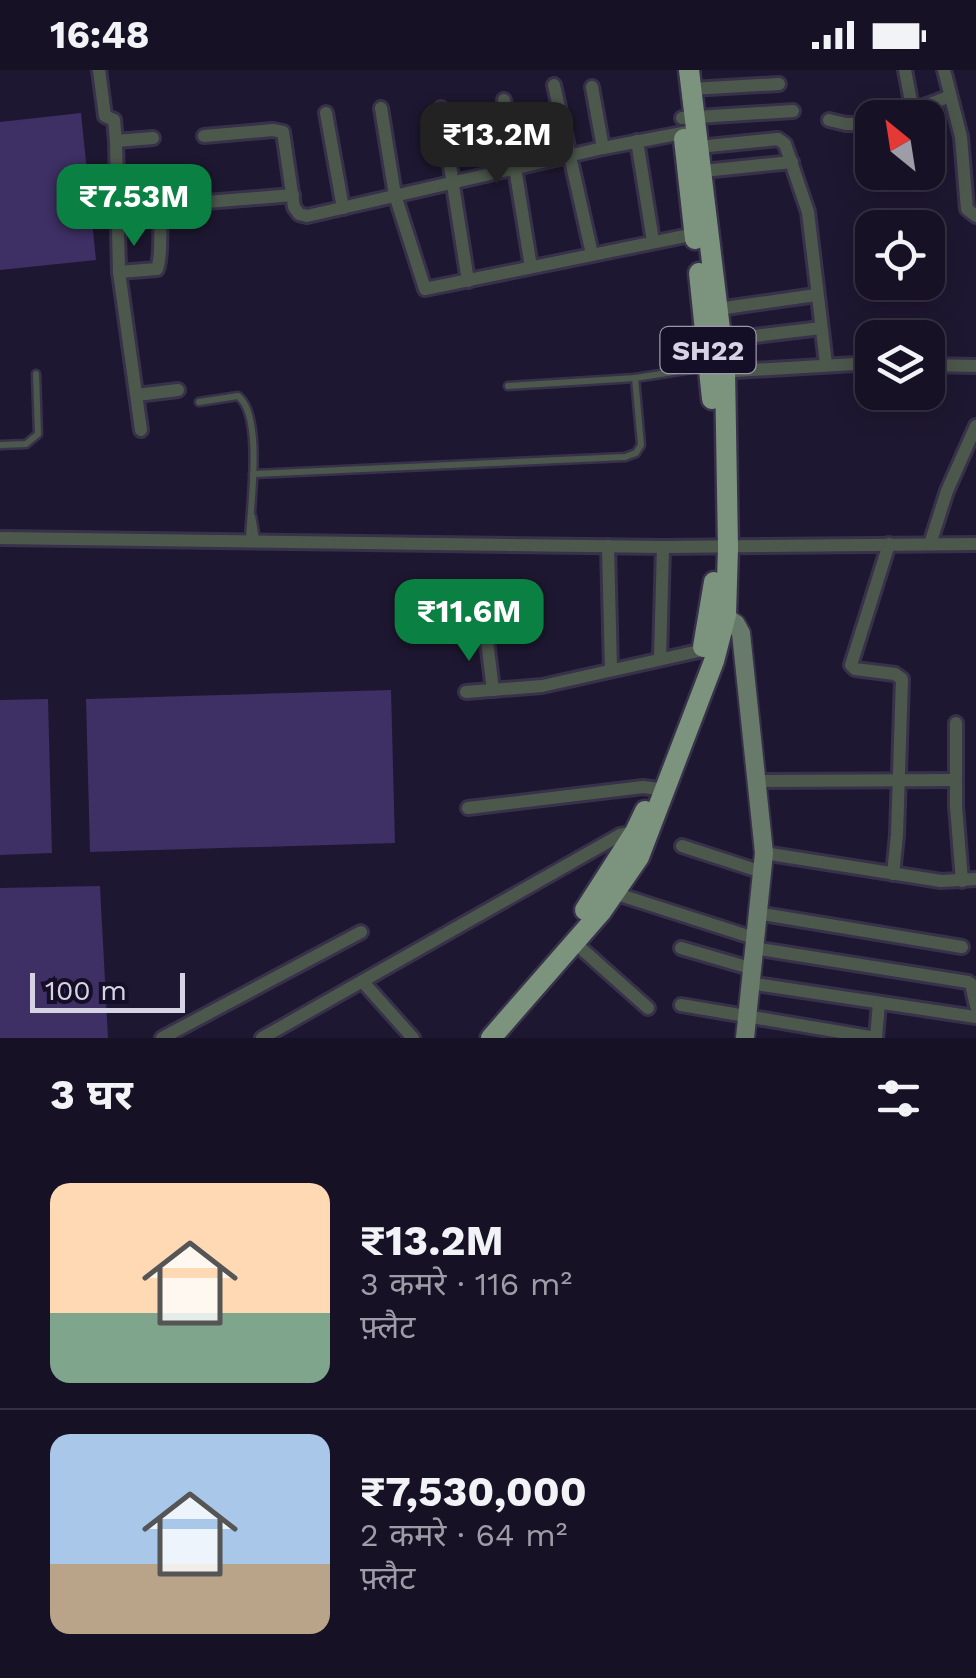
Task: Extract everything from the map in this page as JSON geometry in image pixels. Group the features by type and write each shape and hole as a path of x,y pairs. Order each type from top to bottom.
{"main road":[{"name":"SH22","path":"677,70 703,171 701,233 721,340 715,370"},
{"name":"SH22","path":"485,1037 592,902 635,832 661,789 714,662 722,548 721,495 715,370 690,129 690,80"},
{"name":"SH22","path":"485,1037 574,942 639,857 703,650 719,612"},
{"path":"719,612 741,634 759,781 763,862 745,1038"}],"street":[{"path":"100,70 106,116 114,120 119,272 140,430"},
{"path":"905,70 910,100"},
{"path":"944,70 961,137 968,211 976,216"},
{"path":"690,80 779,84"},
{"path":"554,85 592,254"},
{"path":"592,88 603,148"},
{"path":"941,100 948,97"},
{"path":"504,100 531,266"},
{"path":"381,108 395,196 425,289 701,233"},
{"path":"442,108 468,280"},
{"path":"204,136 283,132 294,207 302,216 690,129 793,111"},
{"path":"326,114 343,208"},
{"path":"829,120 855,124"},
{"path":"690,129 778,139 785,144 808,212 826,364"},
{"path":"116,141 154,138"},
{"path":"637,141 653,241"},
{"path":"703,171 792,162"},
{"path":"119,272 157,269 161,218 170,204 293,195"},
{"path":"718,308 816,295"},
{"path":"721,340 821,328"},
{"path":"715,370 784,370 855,363"},
{"path":"945,366 976,366"},
{"path":"137,395 178,390"},
{"path":"930,544 969,458 976,426"},
{"path":"0,538 663,548 976,544"},
{"path":"890,544 851,664 855,669 895,674 902,679 893,874"},
{"path":"608,546 611,670"},
{"path":"660,658 663,548"},
{"path":"486,633 493,690"},
{"path":"466,692 542,686 703,650"},
{"path":"682,846 763,862 969,880 956,780 956,723"},
{"path":"759,781 956,780"},
{"path":"468,808 661,789"},
{"path":"262,1038 620,834 635,832"},
{"path":"614,894 754,943 968,982 972,984 976,1006"},
{"path":"757,913 962,947"},
{"path":"162,1038 361,932"},
{"path":"574,942 648,1008"},
{"path":"681,948 750,976 878,1004 976,1017"},
{"path":"363,982 413,1038"},
{"path":"682,1005 876,1038 878,1004"}],"lane":[{"path":"508,386 715,370"},
{"path":"0,446 26,444 38,434 36,374"},
{"path":"253,474 624,457 636,453 640,446 635,378"},
{"path":"199,402 238,396 246,402 253,474 252,541"}],"shaded area":[{"path":"81,113 96,260 0,270 0,122"},
{"path":"391,690 395,843 90,852 86,699"},
{"path":"48,699 52,853 0,855 0,700"},
{"path":"100,886 108,1038 0,1038 0,888"}]}
